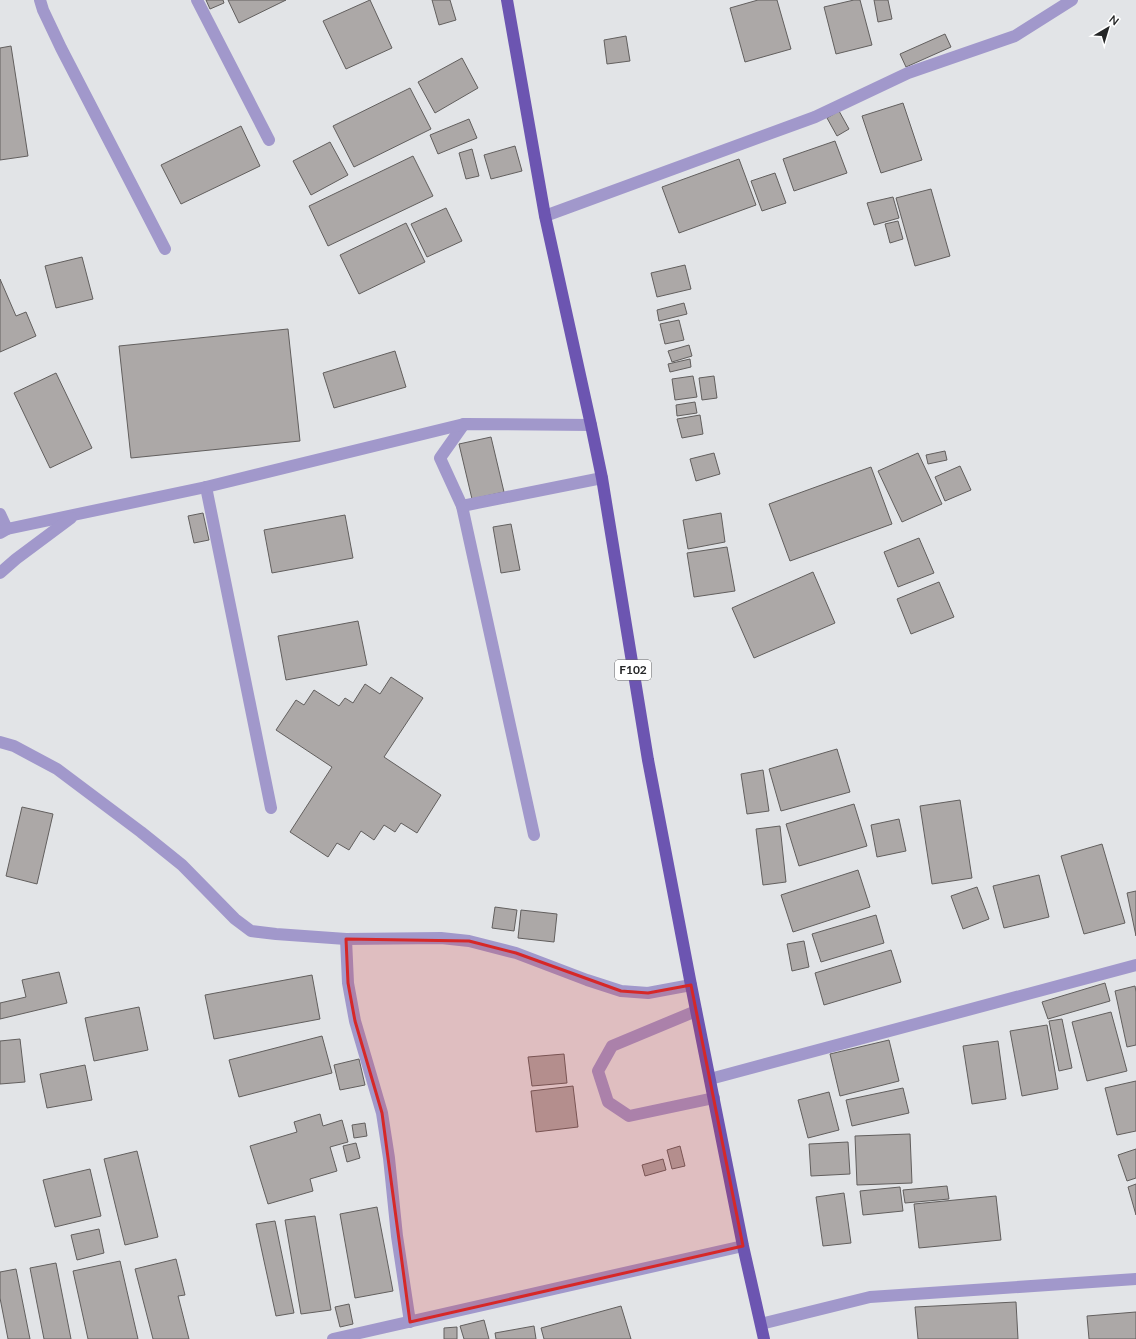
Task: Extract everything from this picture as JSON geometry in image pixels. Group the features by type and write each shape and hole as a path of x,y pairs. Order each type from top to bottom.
{"main road":[{"name":"F102","path":"507,0 545,216 592,425 602,478 648,760 691,985 743,1246 764,1339"}],"street":[{"path":"40,0 43,10 61,48 165,249"},
{"path":"197,0 269,140"},
{"path":"545,216 815,116 908,72 1015,36 1072,0"},
{"path":"0,514 4,531 206,487 464,424 592,425"},
{"path":"464,424 440,458 462,506 534,835"},
{"path":"462,506 602,478"},
{"path":"206,487 271,808"},
{"path":"0,573 16,559 75,515"},
{"path":"0,742 14,746 57,769 182,865 235,919 251,930 276,934 346,939 442,938 469,941 516,952 587,980 622,991 648,993 691,985"},
{"path":"346,939 348,983 355,1021 382,1113 389,1158 397,1236 410,1322"},
{"path":"710,1079 1136,965"},
{"path":"696,1011 612,1046 598,1071 608,1102 629,1116 714,1098"},
{"path":"333,1339 743,1246"},
{"path":"761,1324 870,1297 1136,1279"}],"highlighted area":[{"path":"346,939 469,941 516,953 621,991 648,993 691,985 743,1246 410,1322 382,1113 355,1021 348,983"}],"building":[{"path":"206,0 223,0 224,3 210,9"},
{"path":"228,0 286,0 239,23"},
{"path":"370,0 392,48 346,69 323,21"},
{"path":"432,0 450,0 456,20 439,25"},
{"path":"758,0 777,0 791,49 745,62 730,8"},
{"path":"860,0 872,45 836,54 824,7"},
{"path":"874,0 888,0 892,19 878,22"},
{"path":"945,34 951,47 906,67 900,54"},
{"path":"626,36 630,61 607,64 604,40"},
{"path":"11,46 28,156 0,160 0,48"},
{"path":"462,58 478,88 435,113 418,82"},
{"path":"410,88 431,129 354,167 333,126"},
{"path":"903,103 922,160 881,173 862,116"},
{"path":"839,111 849,129 837,136 827,118"},
{"path":"469,119 477,138 438,154 430,135"},
{"path":"241,126 260,166 181,204 161,165"},
{"path":"835,141 847,173 794,191 783,159"},
{"path":"330,142 348,175 311,195 293,161"},
{"path":"515,146 522,171 491,179 484,155"},
{"path":"472,149 479,176 466,179 459,153"},
{"path":"413,156 433,196 328,246 309,206"},
{"path":"739,159 756,205 679,233 662,187"},
{"path":"775,173 786,203 762,211 751,181"},
{"path":"931,189 950,256 915,266 896,198"},
{"path":"893,197 899,218 874,225 867,203"},
{"path":"446,208 462,241 427,257 411,224"},
{"path":"898,221 903,239 890,243 885,224"},
{"path":"406,223 425,262 359,294 340,255"},
{"path":"82,257 93,299 56,308 45,266"},
{"path":"685,265 691,289 657,297 651,273"},
{"path":"0,279 16,316 26,312 36,336 0,352"},
{"path":"684,303 687,314 659,321 657,310"},
{"path":"679,320 684,340 665,344 660,324"},
{"path":"288,329 300,441 131,458 119,346"},
{"path":"689,345 692,356 672,362 668,351"},
{"path":"395,351 406,387 334,408 323,373"},
{"path":"690,359 691,367 670,372 668,364"},
{"path":"56,373 92,448 50,468 14,393"},
{"path":"693,376 697,397 675,400 672,379"},
{"path":"714,376 717,398 702,400 699,378"},
{"path":"695,402 697,413 677,416 676,405"},
{"path":"700,415 703,434 682,438 677,419"},
{"path":"491,437 504,492 472,499 459,444"},
{"path":"945,451 947,460 928,464 926,455"},
{"path":"714,453 720,474 696,481 690,459"},
{"path":"918,453 942,504 902,522 878,471"},
{"path":"960,466 971,490 945,501 935,477"},
{"path":"871,467 892,524 790,561 769,504"},
{"path":"203,513 209,540 194,543 188,516"},
{"path":"721,513 725,542 688,549 683,520"},
{"path":"345,515 353,558 272,573 264,530"},
{"path":"511,524 520,570 501,573 493,527"},
{"path":"919,538 934,573 898,587 884,552"},
{"path":"727,547 735,591 694,597 687,553"},
{"path":"813,572 835,623 754,658 732,608"},
{"path":"939,582 954,617 911,634 897,599"},
{"path":"358,621 367,665 286,680 278,636"},
{"path":"391,677 423,698 384,757 441,795 417,833 401,823 395,832 384,825 374,840 361,831 349,850 337,843 328,857 290,832 332,767 276,730 296,700 304,705 314,690 339,706 345,698 353,703 365,684 380,694"},
{"path":"837,749 850,792 781,811 769,769"},
{"path":"763,770 769,811 747,814 741,774"},
{"path":"960,800 972,878 932,884 920,806"},
{"path":"854,804 867,846 799,866 786,824"},
{"path":"22,807 53,814 37,884 6,876"},
{"path":"899,819 906,851 877,857 871,825"},
{"path":"780,826 786,882 763,885 756,829"},
{"path":"1102,844 1125,923 1084,934 1061,856"},
{"path":"858,870 870,907 793,932 781,895"},
{"path":"1039,875 1049,917 1004,928 993,886"},
{"path":"977,887 989,919 963,929 951,896"},
{"path":"1136,891 1136,936 1127,893"},
{"path":"495,907 517,910 514,931 492,928"},
{"path":"521,910 557,914 554,942 518,938"},
{"path":"876,915 884,943 821,962 812,934"},
{"path":"804,941 809,967 792,971 787,944"},
{"path":"891,950 901,982 824,1005 815,973"},
{"path":"59,972 67,1003 0,1019 0,1003 26,997 22,980"},
{"path":"312,975 320,1019 214,1039 205,995"},
{"path":"1105,983 1110,1001 1048,1019 1042,1002"},
{"path":"1135,986 1136,1045 1127,1047 1115,991"},
{"path":"139,1007 148,1050 94,1061 85,1018"},
{"path":"1111,1012 1127,1071 1087,1081 1072,1022"},
{"path":"1062,1019 1072,1068 1059,1071 1049,1021"},
{"path":"1047,1025 1058,1089 1022,1096 1010,1031"},
{"path":"322,1036 332,1073 239,1097 229,1060"},
{"path":"20,1039 25,1082 0,1084 0,1041"},
{"path":"889,1040 899,1081 840,1096 830,1054"},
{"path":"998,1041 1006,1099 972,1104 963,1046"},
{"path":"564,1054 567,1083 532,1086 528,1057"},
{"path":"359,1059 365,1085 340,1090 334,1065"},
{"path":"85,1065 92,1100 47,1108 40,1074"},
{"path":"1136,1081 1136,1131 1117,1135 1105,1088"},
{"path":"573,1086 578,1127 536,1132 531,1091"},
{"path":"903,1088 909,1113 852,1126 846,1100"},
{"path":"829,1092 839,1130 808,1138 798,1100"},
{"path":"320,1114 323,1126 342,1120 348,1142 330,1147 337,1171 310,1179 313,1191 268,1204 250,1146 297,1132 294,1122"},
{"path":"365,1123 367,1136 354,1138 352,1125"},
{"path":"910,1134 912,1183 857,1185 855,1136"},
{"path":"848,1142 850,1174 811,1176 809,1144"},
{"path":"356,1143 360,1158 347,1162 343,1146"},
{"path":"680,1146 685,1166 672,1169 667,1150"},
{"path":"1136,1149 1136,1178 1127,1181 1118,1155"},
{"path":"137,1151 158,1237 125,1245 104,1159"},
{"path":"663,1159 666,1170 645,1176 642,1165"},
{"path":"90,1169 101,1216 55,1227 43,1180"},
{"path":"1136,1184 1136,1215 1128,1187"},
{"path":"947,1186 949,1199 905,1203 903,1190"},
{"path":"900,1187 903,1211 863,1215 860,1191"},
{"path":"844,1193 851,1243 823,1246 816,1197"},
{"path":"996,1196 1001,1240 919,1248 914,1204"},
{"path":"377,1207 393,1291 355,1298 340,1214"},
{"path":"315,1216 331,1310 301,1314 285,1220"},
{"path":"275,1221 294,1313 276,1316 256,1224"},
{"path":"99,1229 104,1253 77,1260 71,1235"},
{"path":"176,1259 185,1295 178,1296 189,1339 153,1339 135,1269"},
{"path":"120,1261 138,1339 88,1339 73,1271"},
{"path":"56,1263 71,1339 44,1339 30,1268"},
{"path":"16,1269 30,1339 8,1339 0,1298 0,1272"},
{"path":"1016,1302 1018,1339 918,1339 915,1307"},
{"path":"349,1304 353,1324 340,1327 335,1307"},
{"path":"621,1306 631,1339 544,1339 541,1328"},
{"path":"1136,1312 1136,1339 1089,1339 1087,1316"},
{"path":"484,1320 489,1339 464,1339 460,1326"},
{"path":"534,1326 536,1339 496,1339 495,1333"},
{"path":"457,1327 457,1339 444,1339 444,1328"}]}
